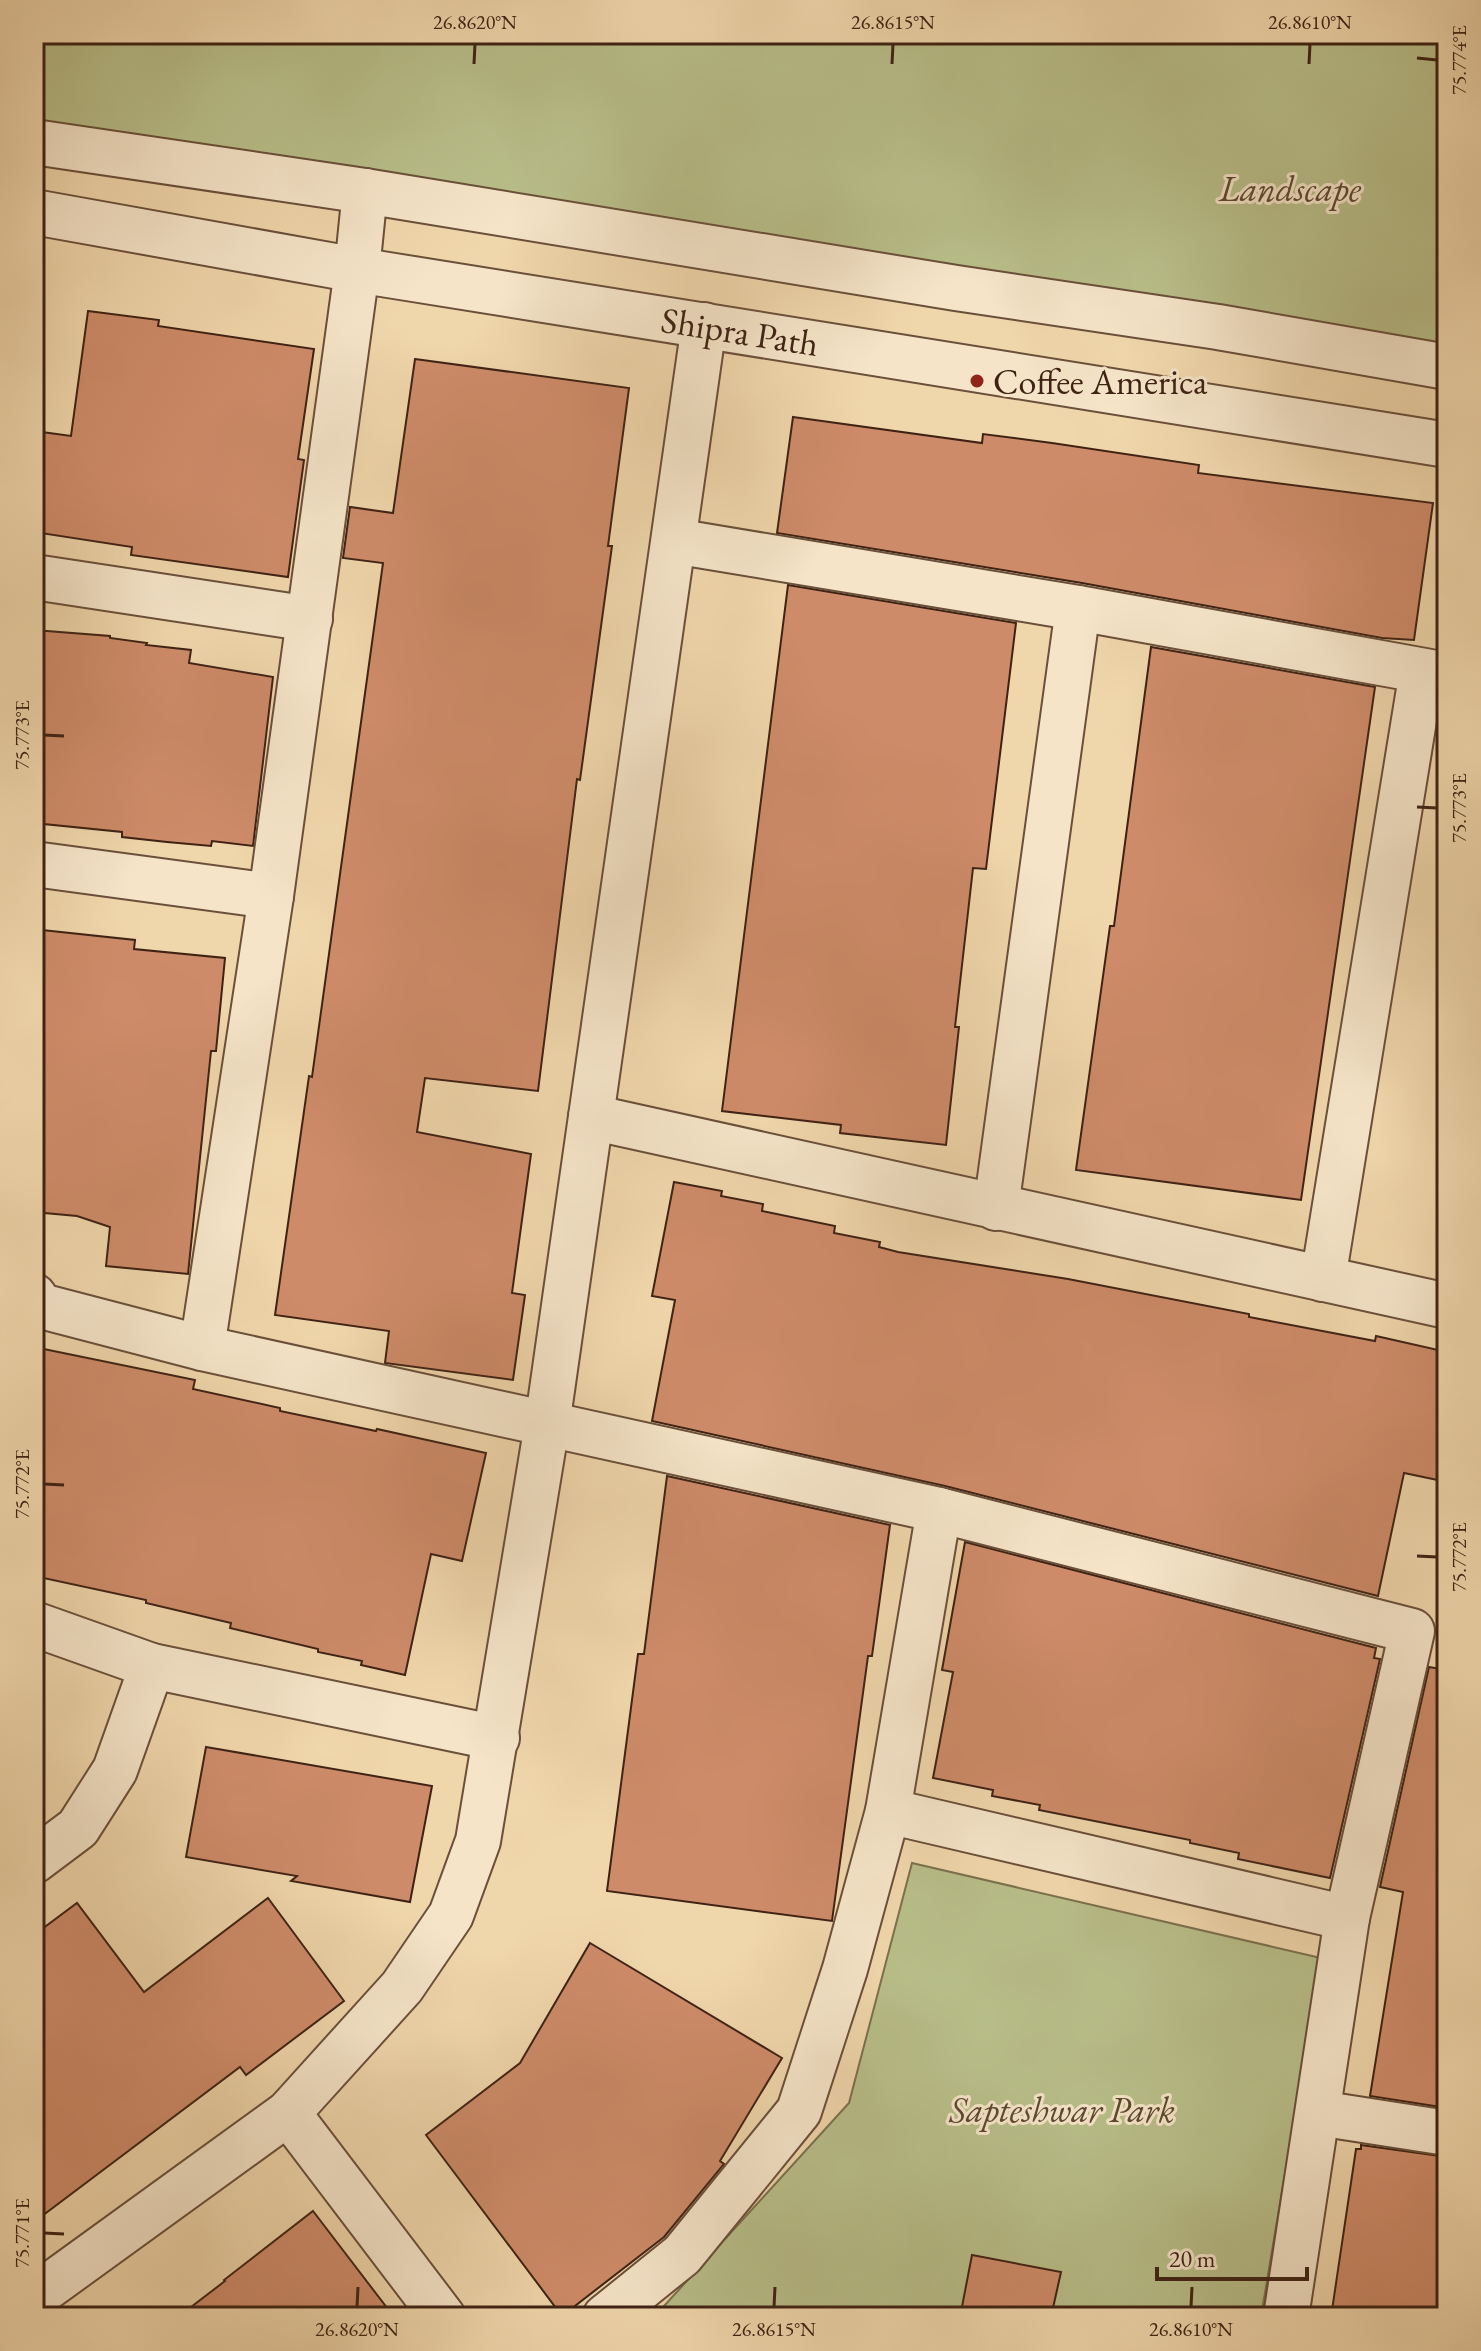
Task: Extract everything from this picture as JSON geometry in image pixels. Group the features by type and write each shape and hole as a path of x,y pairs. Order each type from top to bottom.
{"street":[{"path":"34,142 365,191 956,288 1218,327 1447,367"},
{"path":"202,1348 271,896 357,270 365,191"},
{"name":"Shipra Path","path":"34,212 357,270 1447,445"},
{"path":"34,2297 288,2113 402,1987 451,1915 478,1841 547,1425 704,325"},
{"path":"674,541 1078,608 1434,673 1323,1279"},
{"path":"34,577 310,619"},
{"path":"996,1208 1078,608"},
{"path":"34,864 271,896"},
{"path":"591,1117 1447,1306"},
{"path":"34,1296 41,1306 202,1348 939,1510 1412,1631 1347,1918 1286,2317"},
{"path":"605,2317 682,2255 799,2111 845,1969 888,1811 939,1510"},
{"path":"34,1624 152,1666 497,1738"},
{"path":"34,1861 78,1828 115,1770 152,1666"},
{"path":"888,1811 1347,1918"},
{"path":"288,2113 443,2317"},
{"path":"1318,2113 1447,2133"}],"green space":[{"name":"Landscape","path":"34,34 1447,34 1447,370 34,146"},
{"name":"Sapteshwar Park","path":"912,1863 1321,1958 1261,2317 654,2317 849,2103"}],"building":[{"path":"88,311 159,320 158,326 314,349 298,459 304,460 288,577 131,555 132,547 34,532 34,431 71,436"},
{"path":"415,359 629,388 608,546 612,546 580,780 577,779 538,1091 425,1078 417,1132 531,1154 512,1293 525,1295 513,1380 385,1363 389,1331 275,1315 309,1076 312,1077 383,563 343,558 350,507 393,513"},
{"path":"793,417 982,443 983,434 1052,443 1199,465 1198,473 1433,503 1414,640 1382,638 1082,583 777,533"},
{"path":"788,585 1016,623 986,869 973,868 955,1027 959,1027 946,1145 840,1133 841,1125 722,1111"},
{"path":"34,630 110,636 146,645 191,650 189,663 273,677 253,846 212,841 211,846 167,842 122,837 122,832 34,823"},
{"path":"1151,647 1375,687 1301,1200 1076,1170 1110,926 1114,926"},
{"path":"42,930 135,940 134,949 225,958 216,1051 211,1051 188,1274 106,1266 110,1227 77,1216 34,1212 34,1003"},
{"path":"674,1182 722,1191 721,1196 763,1204 762,1211 835,1226 834,1233 880,1242 879,1247 898,1252 1068,1279 1249,1314 1249,1317 1375,1341 1376,1336 1447,1352 1447,1482 1404,1473 1378,1596 945,1486 652,1421 675,1300 652,1296"},
{"path":"34,1347 195,1380 193,1389 280,1408 280,1411 486,1453 462,1561 431,1554 405,1675 361,1665 362,1661 318,1652 318,1649 230,1628 231,1623 146,1603 146,1600 34,1576"},
{"path":"667,1476 890,1525 872,1656 868,1656 832,1921 607,1891 638,1654 644,1654"},
{"path":"965,1542 1376,1648 1374,1658 1380,1659 1330,1878 1238,1859 1239,1853 1190,1843 1190,1840 1039,1810 1040,1805 992,1796 993,1790 933,1778 953,1672 942,1670"},
{"path":"1429,1667 1447,1670 1447,2108 1370,2096 1403,1892 1380,1887"},
{"path":"206,1747 432,1786 410,1902 291,1881 297,1876 186,1857"},
{"path":"268,1898 344,2001 246,2075 240,2067 34,2222 34,1935 77,1903 144,1992"},
{"path":"590,1943 782,2058 720,2161 724,2164 664,2237 562,2316 426,2135 520,2063"},
{"path":"1361,2145 1447,2157 1447,2317 1331,2317 1356,2149 1361,2149"},
{"path":"313,2211 394,2317 178,2317 225,2281"},
{"path":"972,2255 1061,2272 1051,2317 960,2317"}],"place":[{"name":"Coffee America","path":"977,381"}]}
